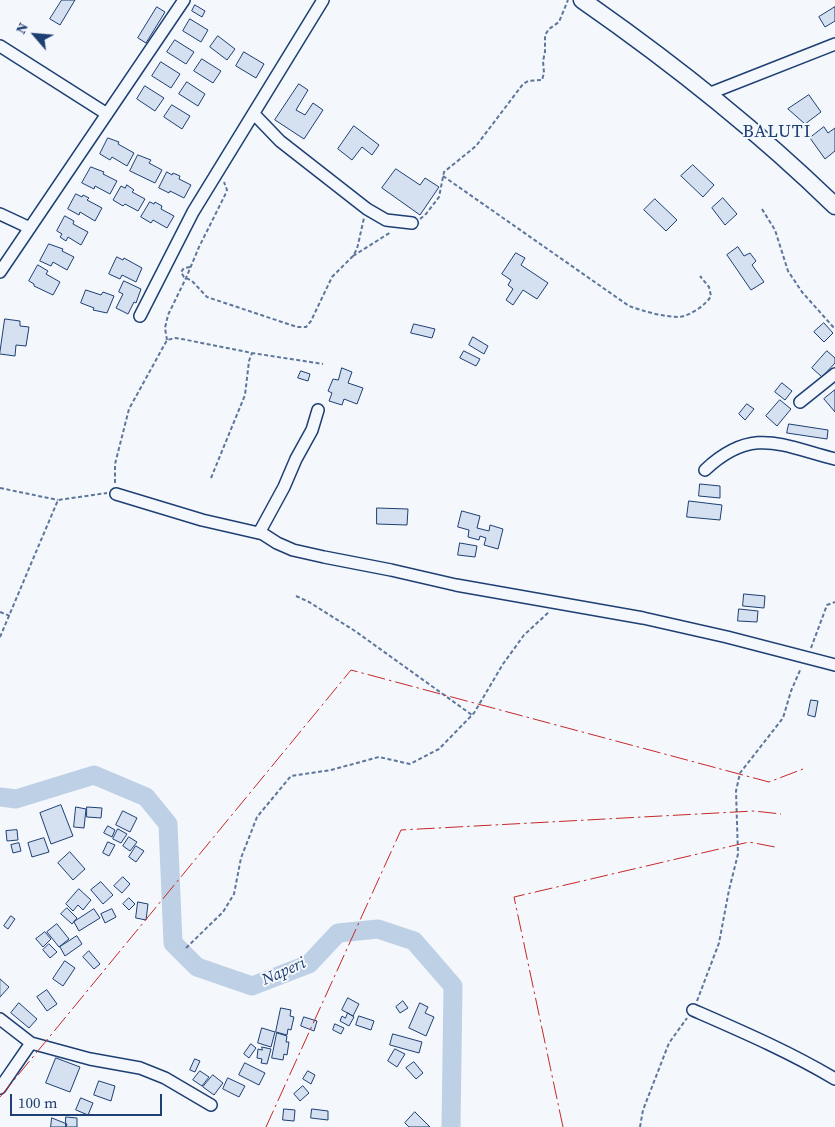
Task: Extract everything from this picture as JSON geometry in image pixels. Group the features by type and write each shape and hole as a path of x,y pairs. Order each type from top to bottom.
{"highway":[{"path":"582,0 708,94 797,170 835,206"}],"street":[{"path":"0,272 184,0"},
{"path":"140,316 193,212 323,0"},
{"path":"708,94 835,44"},
{"path":"0,46 108,114"},
{"path":"254,114 280,141 366,208 386,220 412,223"},
{"path":"0,214 30,228"},
{"path":"800,402 835,374"},
{"path":"259,533 284,488 296,459 312,430 318,410"},
{"path":"705,470 718,458 735,448 746,443 766,441 835,458"},
{"path":"116,494 202,520 259,533 293,550 324,558 391,570 456,586 644,618 835,665"},
{"path":"692,1010 737,1029 809,1064 835,1079"},
{"path":"0,1019 31,1044 90,1059 140,1068 165,1078 211,1105"},
{"path":"0,1088 31,1044"}],"path":[{"path":"190,267 184,268 181,272 207,297 303,328 309,324 332,278 353,256 396,229 412,223 426,214 439,197 443,176 447,169 476,146 524,84 528,81 542,80 544,73 545,36 559,22 568,0"},
{"path":"0,488 58,500 108,493 116,494 115,464 129,409 167,340 165,328 168,315 227,190 218,171"},
{"path":"443,176 608,292 636,308 678,317 685,316 703,305 711,296 709,286 700,276"},
{"path":"353,256 359,244 366,208"},
{"path":"762,209 775,230 788,271 802,292 835,329"},
{"path":"167,340 182,339 252,353 323,364"},
{"path":"211,478 245,395 252,353"},
{"path":"0,637 58,500"},
{"path":"296,596 355,630 472,715"},
{"path":"640,1127 643,1110 669,1043 696,1006 719,943 738,854 736,791 740,773 783,718 798,672 807,658 827,605 835,602"},
{"path":"186,948 223,912 234,894 241,858 257,816 291,776 331,770 379,756 410,764 439,749 472,715 503,664 524,635 558,604"},
{"path":"0,612 10,616"}],"building":[{"path":"62,0 75,0 60,25 50,19"},
{"path":"195,5 205,11 202,17 192,11"},
{"path":"157,7 165,12 146,43 138,38"},
{"path":"835,7 835,21 825,27 819,17"},
{"path":"190,19 208,30 201,42 183,31"},
{"path":"218,36 235,49 227,60 210,47"},
{"path":"175,40 194,52 186,64 167,52"},
{"path":"244,52 264,64 256,78 236,66"},
{"path":"202,59 221,71 213,83 194,71"},
{"path":"161,62 180,74 171,88 152,76"},
{"path":"187,82 205,94 198,106 179,94"},
{"path":"299,84 308,90 296,110 305,115 313,103 323,110 304,139 275,120"},
{"path":"145,86 164,98 155,111 137,99"},
{"path":"809,95 821,112 805,124 788,109"},
{"path":"172,105 190,116 182,129 164,117"},
{"path":"354,126 379,145 372,155 362,147 352,160 338,149"},
{"path":"824,127 828,133 835,128 835,151 825,159 810,138"},
{"path":"108,138 119,142 118,144 134,153 127,166 112,157 110,160 100,154"},
{"path":"138,155 151,160 149,163 162,170 155,183 130,171"},
{"path":"693,165 714,185 703,197 681,176"},
{"path":"91,167 104,172 103,174 117,181 110,194 95,186 94,189 82,183"},
{"path":"396,169 420,185 425,178 439,187 420,215 382,188"},
{"path":"167,172 180,176 179,179 191,185 184,198 159,188"},
{"path":"127,185 134,190 132,192 145,199 138,211 113,200 121,186 125,188"},
{"path":"76,194 89,198 87,200 102,208 95,221 80,212 79,215 68,209"},
{"path":"723,198 737,214 725,225 712,208"},
{"path":"655,199 677,220 666,231 644,210"},
{"path":"150,202 154,204 155,202 162,206 161,209 174,216 167,228 153,220 151,223 141,217"},
{"path":"65,216 74,221 73,224 88,232 81,245 68,237 66,241 60,237 62,234 57,231"},
{"path":"49,244 63,249 62,251 74,257 67,270 53,262 51,266 40,261"},
{"path":"738,247 744,256 750,253 756,261 752,265 764,282 751,290 727,255"},
{"path":"516,253 525,258 521,265 548,283 537,299 523,290 513,305 506,300 513,289 508,285 511,280 502,274"},
{"path":"117,257 123,260 124,258 142,268 136,282 122,275 120,279 109,274"},
{"path":"38,265 48,271 46,274 60,282 53,295 34,286 29,281"},
{"path":"124,281 141,289 136,303 134,302 128,314 116,308 123,294 119,292"},
{"path":"86,290 101,295 103,292 114,296 107,313 93,310 94,308 81,303"},
{"path":"5,319 20,321 20,326 29,327 26,346 16,345 15,356 0,354"},
{"path":"824,323 833,333 824,342 814,332"},
{"path":"414,324 435,329 432,338 411,333"},
{"path":"473,337 488,346 484,354 469,345"},
{"path":"464,351 480,359 476,366 460,358"},
{"path":"827,351 835,358 835,363 822,377 812,368"},
{"path":"342,368 352,372 348,383 363,388 357,404 344,399 342,405 329,401 332,393 328,391 333,379 338,380"},
{"path":"301,371 310,374 308,381 298,378"},
{"path":"782,383 792,391 785,400 775,392"},
{"path":"835,390 835,412 824,399"},
{"path":"780,400 791,409 777,426 766,416"},
{"path":"747,404 754,409 745,420 739,414"},
{"path":"789,424 828,430 827,439 787,433"},
{"path":"700,484 720,486 720,498 699,496"},
{"path":"689,501 722,505 720,520 687,517"},
{"path":"377,508 408,509 407,525 377,524"},
{"path":"462,511 480,516 477,528 489,531 490,525 503,529 498,549 484,545 486,538 480,536 479,540 468,537 469,530 458,527"},
{"path":"460,543 477,546 475,557 458,555"},
{"path":"744,594 765,596 764,608 743,606"},
{"path":"739,609 758,611 757,622 738,621"},
{"path":"811,700 818,701 815,717 808,715"},
{"path":"61,805 73,836 51,844 40,813"},
{"path":"76,807 86,809 84,828 74,827"},
{"path":"87,807 102,808 101,818 87,817"},
{"path":"123,811 137,818 130,832 116,825"},
{"path":"108,826 115,830 112,837 104,833"},
{"path":"118,829 127,834 121,843 113,839"},
{"path":"17,830 18,840 7,841 6,831"},
{"path":"129,837 137,842 130,851 123,846"},
{"path":"44,838 49,852 32,857 28,843"},
{"path":"108,842 115,845 109,856 103,853"},
{"path":"19,843 21,851 13,853 11,845"},
{"path":"136,846 144,851 136,862 129,857"},
{"path":"70,852 85,869 73,880 58,863"},
{"path":"123,877 130,884 122,893 114,886"},
{"path":"101,882 113,895 103,904 91,890"},
{"path":"79,889 91,900 83,910 78,905 73,911 66,904"},
{"path":"129,898 135,904 129,910 123,904"},
{"path":"138,902 148,904 146,920 136,918"},
{"path":"67,908 77,918 72,924 61,914"},
{"path":"94,909 100,918 79,931 74,922"},
{"path":"112,909 116,917 105,923 101,914"},
{"path":"11,916 15,919 8,929 4,926"},
{"path":"57,924 69,939 59,947 47,932"},
{"path":"45,932 51,939 43,947 36,939"},
{"path":"77,936 82,944 65,956 60,947"},
{"path":"49,944 57,952 50,958 43,950"},
{"path":"89,951 100,964 94,969 83,957"},
{"path":"65,961 75,968 63,986 53,979"},
{"path":"0,979 9,987 0,997"},
{"path":"47,990 57,1004 47,1011 37,997"},
{"path":"348,998 359,1004 353,1016 342,1010"},
{"path":"403,1001 408,1008 400,1013 396,1007"},
{"path":"19,1003 37,1019 29,1028 11,1013"},
{"path":"420,1003 428,1007 425,1013 434,1017 426,1036 409,1028"},
{"path":"281,1008 291,1010 290,1016 294,1017 291,1030 288,1029 287,1035 276,1032"},
{"path":"348,1013 354,1017 349,1026 340,1021 342,1016 345,1018"},
{"path":"359,1016 374,1021 371,1030 356,1025"},
{"path":"304,1017 317,1021 314,1031 301,1026"},
{"path":"335,1024 344,1028 341,1034 333,1030"},
{"path":"262,1028 275,1032 271,1047 258,1043"},
{"path":"277,1033 287,1036 286,1042 289,1042 287,1055 284,1054 283,1060 272,1058"},
{"path":"393,1034 422,1042 419,1053 390,1045"},
{"path":"251,1044 256,1048 249,1058 244,1054"},
{"path":"262,1047 271,1049 267,1064 261,1063 262,1059 257,1058 258,1049 262,1050"},
{"path":"395,1049 405,1054 397,1067 388,1061"},
{"path":"56,1058 80,1067 70,1092 46,1083"},
{"path":"195,1059 200,1061 195,1072 190,1070"},
{"path":"414,1062 423,1073 416,1079 406,1068"},
{"path":"245,1063 265,1073 259,1085 239,1075"},
{"path":"200,1071 209,1077 202,1086 193,1080"},
{"path":"308,1071 315,1075 311,1084 303,1079"},
{"path":"213,1075 223,1083 214,1095 203,1087"},
{"path":"228,1078 245,1086 239,1097 223,1089"},
{"path":"99,1081 115,1086 111,1101 94,1095"},
{"path":"303,1086 309,1093 300,1101 294,1094"},
{"path":"81,1098 93,1103 88,1115 76,1110"},
{"path":"284,1109 295,1110 294,1121 283,1120"},
{"path":"312,1109 328,1111 328,1120 311,1118"},
{"path":"415,1112 430,1127 409,1127 405,1123"},
{"path":"66,1117 77,1118 77,1127 66,1127"},
{"path":"52,1118 67,1124 66,1127 51,1127"}],"waterway":[{"name":"Naperi","path":"0,797 16,799 94,775 146,797 168,824 173,943 197,967 252,986 309,964 338,933 378,929 414,941 453,986 451,1127"}],"power":[{"path":"0,1097 351,670 769,782 803,769"},
{"path":"266,1127 401,830 754,811 781,814"},
{"path":"563,1127 514,897 749,842 775,847"}],"district":[{"name":"BALUTI","path":"777,132"}]}
